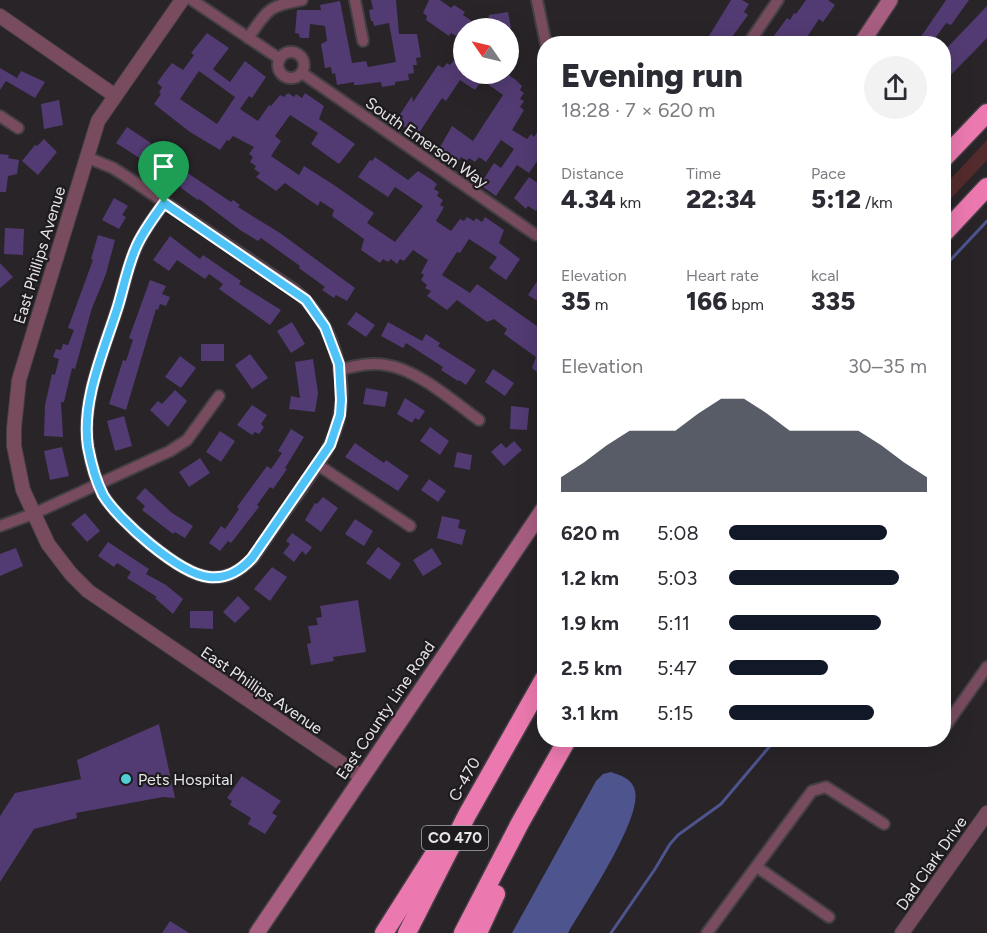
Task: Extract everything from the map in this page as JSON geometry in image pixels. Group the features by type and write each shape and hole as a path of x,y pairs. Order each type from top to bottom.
{"highway":[{"path":"951,151 987,112"},
{"path":"951,226 987,187"},
{"name":"C-470","path":"407,933 444,859 537,691"},
{"path":"384,933 495,752 506,745"},
{"name":"CO 470","path":"463,933 520,823 563,747"},
{"path":"478,933 528,830 574,747"}],"main road":[{"path":"866,36 890,0"},
{"name":"East County Line Road","path":"257,933 537,518"}],"street":[{"name":"East Phillips Avenue","path":"182,0 98,121 19,380 14,409 14,447 18,472 33,514 56,556 70,574 95,596 362,777"},
{"name":"South Emerson Way","path":"192,0 280,59"},
{"path":"248,38 267,11 276,4 302,0"},
{"path":"356,0 363,40"},
{"path":"537,0 544,36"},
{"path":"753,36 778,0"},
{"path":"0,16 114,95"},
{"name":"South Emerson Way","path":"292,52 298,54 304,66 302,73 297,77 284,76 280,72 280,59 292,52"},
{"name":"South Emerson Way","path":"302,73 536,235"},
{"path":"0,116 18,128"},
{"path":"86,157 113,168 306,300 333,343 339,370 340,415 330,445 252,558 234,574 217,578 200,575 188,569 141,537 117,513 104,496 98,483 88,448 87,430 92,392 136,248 164,203"},
{"path":"339,370 365,364 397,367 418,377 479,420"},
{"path":"0,526 33,514 170,451 187,440 219,396"},
{"path":"318,465 410,526"},
{"path":"951,718 987,667"},
{"path":"707,933 812,791 826,787 884,824"},
{"name":"Dad Clark Drive","path":"902,933 987,813"},
{"path":"757,867 829,917"}],"shaded area":[{"path":"987,140 987,160 951,199 951,179"}],"water":[{"path":"611,772 626,778 634,787 635,804 621,841 568,933 512,933 596,781 603,774"}],"building":[{"path":"371,0 396,0 399,34 417,34 421,57 416,58 417,65 413,65 414,73 408,74 409,80 395,82 395,85 382,87 381,82 354,85 354,82 337,85 335,73 332,74 331,67 325,68 321,44 327,41 325,26 310,24 309,38 300,38 299,34 295,33 297,10 321,10 320,5 340,1 352,63 366,61 368,67 396,62 389,23 374,26 369,10 373,9"},
{"path":"429,0 440,0 451,8 454,5 465,12 463,15 467,18 453,18 453,34 451,33 449,36 426,20 427,16 423,13"},
{"path":"731,0 742,0 749,4 744,12 748,15 733,36 709,36"},
{"path":"806,0 828,0 835,5 823,22 819,19 808,36 774,36 787,18 790,20 794,13 796,14"},
{"path":"946,0 969,0 951,25 946,23 937,36 921,36"},
{"path":"987,6 987,38 951,75 951,44"},
{"path":"508,12 509,18 488,18 489,15"},
{"path":"207,33 229,48 213,69 215,71 230,82 245,61 266,77 252,98 249,96 240,109 258,121 269,105 271,106 280,95 284,97 288,93 302,98 305,93 324,106 319,119 355,144 339,164 311,144 318,133 290,115 275,136 281,141 271,156 299,175 304,166 334,185 374,213 367,223 395,242 423,206 395,187 388,197 358,177 370,160 372,161 375,157 408,180 418,171 437,184 434,189 439,192 437,196 443,200 440,205 444,207 436,221 451,231 460,219 464,221 467,217 474,221 476,218 482,222 485,217 504,230 499,243 520,259 506,280 489,268 497,257 469,239 460,253 457,252 442,275 470,293 477,284 537,326 537,372 532,368 536,357 504,334 507,329 494,319 487,322 457,300 447,310 427,296 431,291 425,288 427,285 421,280 424,275 421,273 428,260 413,250 404,261 400,259 397,264 391,259 388,262 383,259 380,263 361,250 364,239 332,216 334,210 320,201 318,206 285,183 276,191 256,177 260,173 254,169 256,166 250,162 253,157 249,154 254,147 233,136 220,150 190,132 154,104 161,94 159,93 162,87 157,83 172,63 183,70 194,55 191,53","holes":["199,71 235,97 217,124 180,99"]},
{"path":"453,61 453,84 457,84 446,101 442,98 417,136 400,124 401,122 397,119 412,96 413,102 438,65 443,68 447,63 450,65"},
{"path":"0,68 17,78 21,71 45,82 35,98 6,81 0,90"},
{"path":"519,83 522,86 520,90 524,93 520,99 524,101 520,107 524,110 512,130 527,139 531,134 534,137 537,133 537,161 529,173 517,165 496,196 480,185 494,163 501,168 514,149 501,140 486,162 479,157 475,162 461,157 458,162 439,149 452,126 473,141 503,95 488,84"},
{"path":"466,84 479,84 475,90"},
{"path":"59,100 63,125 44,129 41,104"},
{"path":"127,127 151,143 150,145 180,168 231,202 233,200 240,205 238,207 280,233 355,288 347,301 336,295 334,298 322,290 325,287 261,238 258,241 240,230 142,157 141,159 116,143"},
{"path":"44,139 57,152 38,175 22,161 35,145 37,146"},
{"path":"0,154 19,160 17,174 8,176 6,192 0,192"},
{"path":"529,177 537,183 536,211 528,206 526,209 514,198"},
{"path":"114,198 128,206 122,215 126,217 119,229 102,220"},
{"path":"5,228 24,229 23,255 4,254"},
{"path":"98,235 115,240 106,274 92,308 75,369 72,368 64,402 61,402 63,437 44,436 45,405 52,374 55,375 59,359 53,357 56,349 61,350 63,344 68,345 74,330 68,328 93,260 91,259"},
{"path":"170,236 200,259 203,255 241,281 239,284 281,310 270,325 219,289 223,284 209,274 205,279 177,260 169,271 153,260"},
{"path":"0,263 13,277 0,288"},
{"path":"150,280 166,286 162,294 170,297 166,306 160,304 158,310 156,309 126,410 109,404 123,360 126,361 133,340 129,338"},
{"path":"537,282 537,301 528,295"},
{"path":"356,312 375,325 366,337 347,324"},
{"path":"292,322 305,344 291,353 277,331"},
{"path":"388,322 422,341 426,334 440,343 438,346 476,370 466,385 441,370 443,367 406,343 403,348 381,336"},
{"path":"201,344 224,344 224,361 201,361"},
{"path":"250,354 268,378 252,389 235,365"},
{"path":"180,356 196,368 181,388 165,377"},
{"path":"313,359 318,393 315,412 289,409 291,396 300,398 295,362"},
{"path":"493,369 514,383 505,396 485,382"},
{"path":"366,388 388,392 385,407 363,404"},
{"path":"175,390 187,401 168,427 150,410 158,401 162,404"},
{"path":"405,398 425,411 419,420 415,418 412,423 397,414"},
{"path":"252,405 267,415 261,424 264,427 259,434 255,432 252,435 237,425"},
{"path":"511,406 529,408 527,430 510,429"},
{"path":"124,416 132,446 115,451 107,421"},
{"path":"430,427 449,441 440,455 420,441"},
{"path":"291,429 304,437 285,468 287,469 273,489 270,487 257,505 259,507 231,543 228,541 220,551 209,543 221,526 225,529 239,509 237,507 267,466 271,469 282,453 278,451"},
{"path":"220,431 235,441 221,462 206,452"},
{"path":"514,441 522,450 504,466 491,452 501,443 506,448"},
{"path":"355,443 384,463 386,460 409,476 398,491 345,457"},
{"path":"62,447 69,476 50,480 44,451"},
{"path":"457,452 472,455 470,470 454,467"},
{"path":"200,458 210,473 189,487 179,472"},
{"path":"429,479 446,491 438,502 421,490"},
{"path":"145,488 172,513 193,526 185,538 175,532 173,534 142,510 145,506 136,498"},
{"path":"323,497 338,508 321,532 305,520 315,503 317,504"},
{"path":"85,513 100,531 87,542 71,524"},
{"path":"442,516 460,520 458,528 466,530 462,545 437,538"},
{"path":"355,519 373,531 364,546 345,534"},
{"path":"292,533 312,547 306,555 302,551 294,562 283,553 290,544 286,541"},
{"path":"108,542 149,569 146,574 166,585 183,599 173,614 155,598 157,597 127,578 131,572 117,563 114,567 98,556"},
{"path":"378,547 401,564 390,580 366,563"},
{"path":"16,548 23,566 0,576 0,554"},
{"path":"432,548 442,564 423,576 413,560"},
{"path":"272,567 287,577 270,601 254,589"},
{"path":"238,596 250,608 235,623 223,612"},
{"path":"358,600 366,652 333,657 334,661 311,665 307,644 311,643 308,626 318,625 316,618 322,617 320,606"},
{"path":"190,611 213,611 213,629 190,628"},
{"path":"159,724 175,798 163,797 76,813 77,818 34,829 0,882 0,816 15,793 81,779 77,760"},
{"path":"242,776 281,801 272,813 277,816 265,834 248,824 251,818 230,805 232,801 227,798"},
{"path":"170,921 189,933 162,933"}],"waterway":[{"path":"951,260 987,221"},
{"path":"611,933 670,844 678,835 721,804 769,747"}],"place":[{"name":"Pets Hospital","path":"126,779"}],"route":[{"path":"164,203 295,290 306,300 321,319 333,343 339,364 340,415 330,445 252,558 243,568 224,577 208,577 188,569 126,524 104,496 88,448 88,410 92,392 136,248 146,228 164,203"}]}
